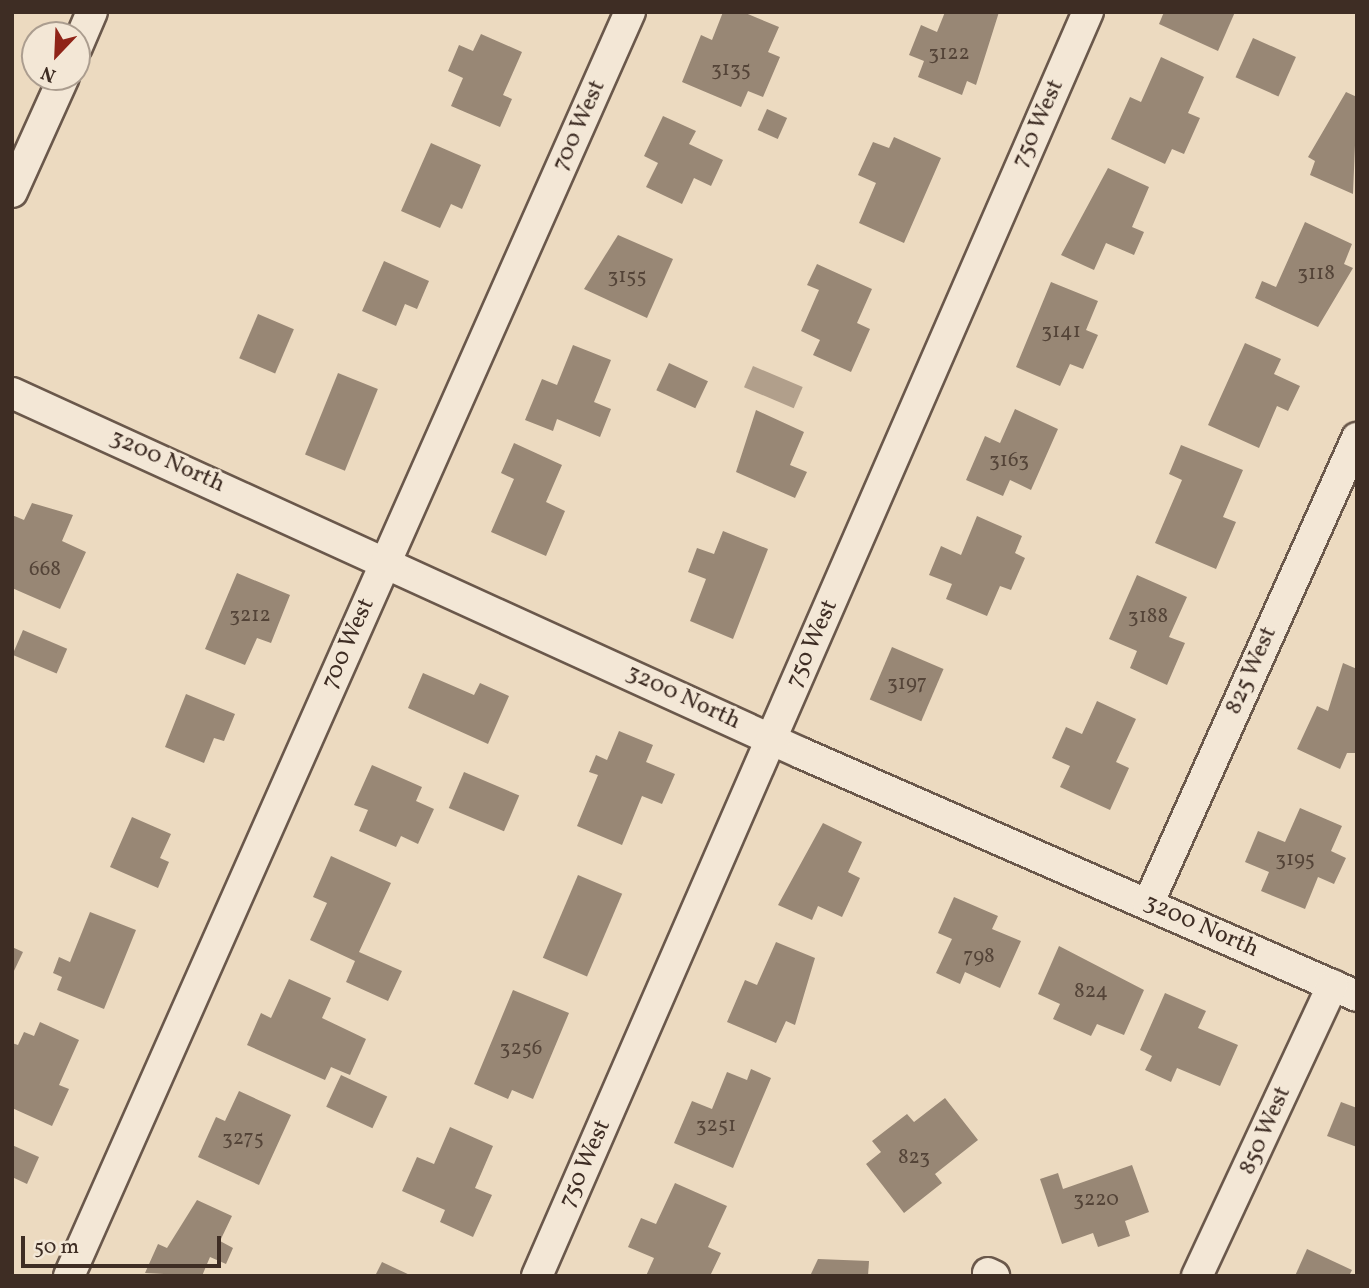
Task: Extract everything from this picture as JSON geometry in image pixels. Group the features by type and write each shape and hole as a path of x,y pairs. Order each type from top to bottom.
{"street":[{"name":"700 West","path":"69,1276 630,12"},
{"name":"750 West","path":"537,1276 1088,12"},
{"path":"12,192 58,91"},
{"name":"3200 North","path":"12,393 771,739 1345,990"},
{"name":"825 West","path":"1148,904 1357,438"},
{"name":"850 West","path":"1197,1276 1345,990"}],"shaded area":[{"path":"753,366 803,387 794,408 744,387"}],"building":[{"path":"723,12 743,12 779,27 768,52 780,57 763,97 748,91 741,107 682,82 701,35 712,40"},
{"path":"945,12 999,12 976,85 967,81 962,95 918,77 924,61 909,55 921,25 937,32"},
{"path":"1164,12 1235,12 1218,51 1159,24"},
{"path":"481,34 522,52 503,95 512,99 500,127 451,106 463,78 448,71 459,45 473,51"},
{"path":"1253,38 1296,57 1278,96 1236,77"},
{"path":"1161,57 1204,77 1188,113 1200,118 1184,154 1172,149 1165,164 1111,139 1130,97 1141,102"},
{"path":"1346,92 1357,97 1353,194 1310,175 1315,161 1308,157"},
{"path":"767,109 787,118 778,139 758,130"},
{"path":"663,116 696,131 689,144 723,160 711,186 694,178 682,204 646,187 658,163 644,156"},
{"path":"894,137 941,158 904,243 859,223 876,183 858,175 873,142 889,148"},
{"path":"431,143 481,165 462,209 451,204 440,228 401,211"},
{"path":"1108,168 1149,187 1132,227 1144,232 1134,255 1106,243 1094,270 1061,255"},
{"path":"1305,222 1352,244 1344,264 1353,268 1318,327 1255,298 1262,281 1276,287"},
{"path":"618,235 673,259 647,318 584,289"},
{"path":"384,261 429,281 417,309 405,304 396,326 362,311"},
{"path":"817,264 872,289 857,323 870,329 851,372 813,355 820,340 801,331 819,290 807,285"},
{"path":"1051,282 1098,301 1086,330 1098,335 1083,369 1070,364 1060,386 1016,367"},
{"path":"258,314 294,329 275,373 239,358"},
{"path":"1245,343 1281,359 1274,374 1300,386 1288,411 1277,406 1259,448 1208,425"},
{"path":"573,345 611,360 594,402 611,409 600,437 557,419 553,431 525,420 542,379 557,385"},
{"path":"669,363 708,381 695,408 656,390"},
{"path":"338,373 378,389 345,471 305,455"},
{"path":"1015,409 1058,429 1031,490 1010,480 1003,496 966,480 985,436 1000,443"},
{"path":"756,410 804,432 790,465 807,472 795,498 736,472"},
{"path":"514,443 562,465 546,502 565,511 546,556 491,532 514,479 501,473"},
{"path":"1181,445 1243,470 1223,517 1236,522 1216,569 1155,543 1182,480 1169,474"},
{"path":"32,503 73,515 62,541 86,552 60,609 12,588 12,515 24,520"},
{"path":"977,516 1022,536 1015,553 1025,558 1011,590 1000,586 987,616 946,599 952,584 929,575 941,546 961,555"},
{"path":"723,531 768,549 733,639 690,621 706,579 688,572 697,548 714,554"},
{"path":"237,573 290,595 271,643 257,638 245,665 205,649"},
{"path":"1137,575 1187,597 1169,637 1185,643 1167,685 1130,668 1137,651 1109,639"},
{"path":"23,630 67,649 57,674 12,655"},
{"path":"892,647 944,669 921,721 870,699"},
{"path":"1343,663 1357,669 1357,753 1347,753 1340,769 1297,749 1317,706 1328,711"},
{"path":"423,673 474,695 480,683 509,696 488,744 408,708"},
{"path":"186,694 235,714 224,741 214,738 204,763 165,747"},
{"path":"1097,701 1136,719 1116,762 1129,768 1110,810 1060,787 1070,766 1052,758 1066,727 1082,734"},
{"path":"619,731 653,745 646,762 675,774 662,804 642,796 622,845 577,826 598,775 589,772 596,755 607,760"},
{"path":"372,765 422,787 416,801 434,809 418,844 401,836 396,847 359,831 368,810 354,805"},
{"path":"464,772 519,795 504,831 449,808"},
{"path":"1300,808 1342,826 1331,851 1346,858 1334,884 1318,877 1305,909 1261,891 1269,872 1245,862 1258,831 1285,842"},
{"path":"132,817 171,834 160,858 169,862 158,888 110,867"},
{"path":"823,823 862,842 848,872 860,878 842,917 818,906 812,920 778,905"},
{"path":"331,856 391,883 359,952 402,971 388,1001 346,982 355,961 310,940 327,903 313,897"},
{"path":"578,875 622,894 587,977 543,958"},
{"path":"954,897 998,916 992,929 1021,941 1000,988 965,972 960,984 936,973 952,939 938,933"},
{"path":"90,912 136,930 104,1009 57,990 62,977 53,973 59,957 70,962"},
{"path":"776,942 815,958 795,1025 786,1021 776,1043 727,1022 745,980 757,985"},
{"path":"1059,946 1144,990 1124,1035 1097,1024 1091,1036 1053,1019 1060,1004 1038,994"},
{"path":"12,947 23,952 12,975"},
{"path":"289,979 331,998 322,1018 366,1039 350,1075 331,1067 325,1080 247,1045 261,1013 271,1018"},
{"path":"513,990 569,1013 533,1099 512,1090 508,1099 474,1084"},
{"path":"1165,993 1206,1011 1198,1028 1238,1045 1220,1086 1177,1068 1171,1082 1145,1070 1152,1056 1140,1050"},
{"path":"40,1022 79,1040 59,1085 69,1089 52,1126 12,1108 12,1043 18,1045 24,1032 34,1036"},
{"path":"751,1069 771,1078 733,1168 674,1143 692,1101 712,1109 727,1072 747,1080"},
{"path":"341,1075 387,1097 372,1128 326,1107"},
{"path":"239,1091 291,1115 259,1185 198,1157 216,1117 225,1121"},
{"path":"945,1098 978,1140 935,1174 942,1183 904,1213 866,1164 881,1152 872,1141 907,1114 914,1122"},
{"path":"1341,1102 1357,1108 1357,1147 1327,1136"},
{"path":"450,1127 493,1146 475,1188 492,1195 473,1237 440,1222 445,1210 402,1191 417,1157 434,1164"},
{"path":"12,1145 39,1157 27,1184 12,1177"},
{"path":"1132,1165 1149,1212 1125,1221 1130,1236 1098,1247 1093,1233 1062,1244 1040,1179 1058,1173 1063,1189"},
{"path":"675,1183 727,1206 708,1247 721,1253 710,1276 646,1276 654,1258 628,1247 641,1218 656,1224"},
{"path":"197,1200 232,1216 220,1241 233,1248 226,1264 210,1257 202,1276 145,1273 158,1244 167,1248"},
{"path":"1307,1249 1352,1270 1349,1276 1295,1276"},
{"path":"818,1259 869,1261 868,1276 810,1276"},
{"path":"382,1262 412,1276 375,1276"}]}
